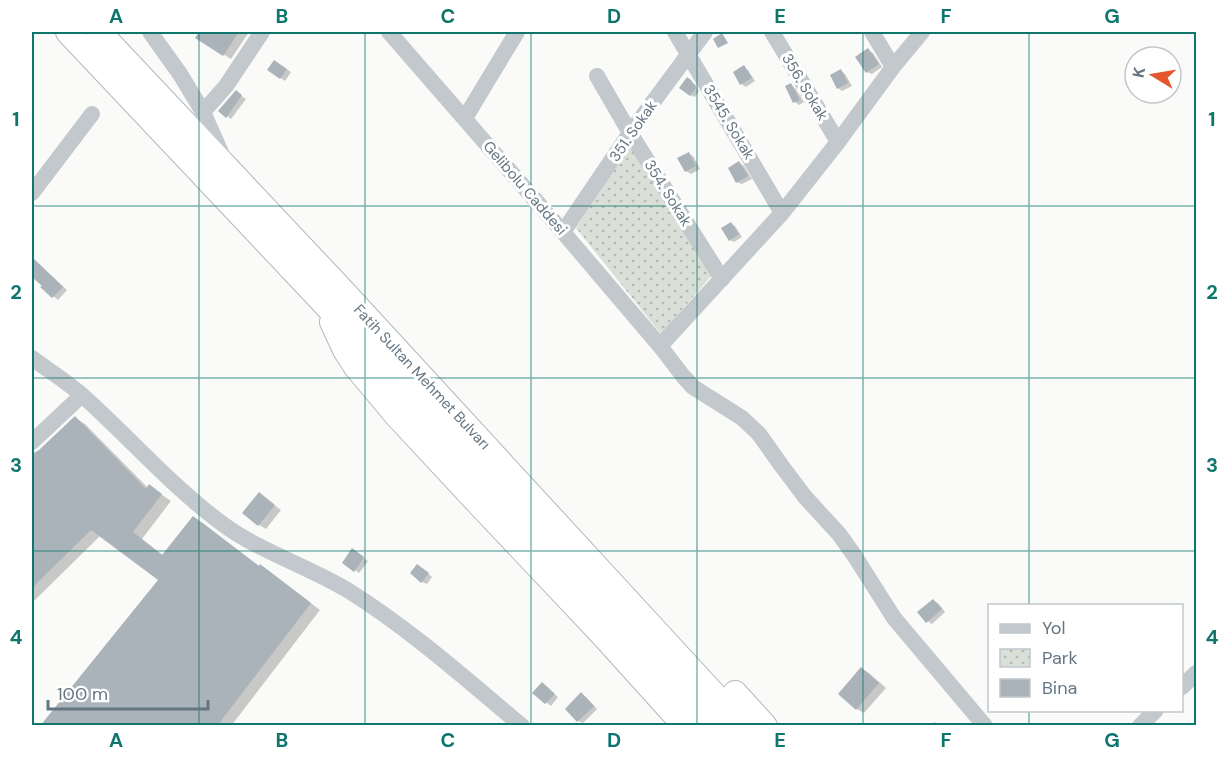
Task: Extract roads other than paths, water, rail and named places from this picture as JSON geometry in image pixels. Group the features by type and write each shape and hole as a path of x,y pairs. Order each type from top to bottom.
{"highway":[{"name":"Fatih Sultan Mehmet Bulvarı","path":"68,32 330,294 743,726"},
{"name":"Fatih Sultan Mehmet Bulvarı","path":"99,32 228,170 330,294 712,726"},
{"path":"330,294 345,350 397,416 685,726"},
{"path":"330,294 375,310 422,354 765,726"}],"street":[{"path":"150,32 180,74 203,112 228,170"},
{"path":"203,112 226,86 262,32"},
{"name":"Gelibolu Caddesi","path":"389,32 563,232 693,387 742,418 759,434 799,488 839,534 894,618 985,726"},
{"path":"465,118 517,32"},
{"name":"3545. Sokak","path":"675,32 782,213"},
{"name":"351. Sokak","path":"563,232 630,133 705,32"},
{"name":"356. Sokak","path":"772,32 838,142"},
{"path":"872,32 893,67"},
{"path":"660,346 782,213 922,32"},
{"name":"354. Sokak","path":"597,76 722,279"},
{"path":"32,193 92,114"},
{"path":"32,358 82,394 203,509 249,541 320,574 372,606 522,726"},
{"path":"32,442 82,394"},
{"path":"1183,686 1197,672"},
{"path":"1140,726 1155,712"}]}
